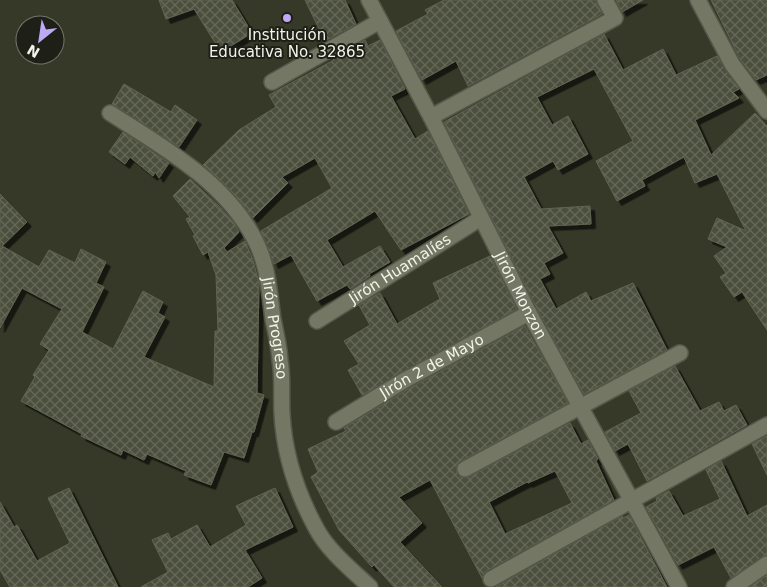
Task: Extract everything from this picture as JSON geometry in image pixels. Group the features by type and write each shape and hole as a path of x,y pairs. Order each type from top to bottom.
{"street":[{"name":"Jirón Monzon","path":"369,0 529,313 680,587"},
{"path":"430,117 615,18 605,0"},
{"path":"698,0 732,64 763,107"},
{"path":"272,82 380,21"},
{"name":"Jirón Progreso","path":"110,113 166,149 207,180 233,207 254,238 268,272 281,361 282,414 288,456 296,482 317,530 345,564 370,587"},
{"name":"Jirón Huamalíes","path":"317,321 481,218"},
{"name":"Jirón 2 de Mayo","path":"336,422 405,380 529,313"},
{"path":"465,469 582,408 680,352"},
{"path":"490,579 767,425"},
{"path":"734,587 767,564"}],"building":[{"path":"159,0 232,0 252,33 221,52 194,9 166,19"},
{"path":"305,0 345,0 356,24 325,41"},
{"path":"444,0 596,0 602,14 468,86 456,61 422,80 396,31 428,14 425,10"},
{"path":"616,0 643,0 622,12"},
{"path":"711,0 767,0 767,75 756,80 740,59"},
{"path":"604,34 623,70 663,49 676,75 717,56 739,89 733,92 739,98 695,120 711,155 755,113 767,126 767,330 742,292 734,297 720,277 726,273 714,256 727,247 708,239 717,218 746,231 717,174 695,183 684,157 642,180 645,186 617,201 596,161 633,141 594,69 537,97 552,125 568,116 588,154 558,170 553,161 524,177 541,209 590,206 591,224 548,226 563,253 544,263 550,274 540,279 556,309 586,292 591,301 633,283 667,350 584,394 537,309 444,122"},
{"path":"365,40 368,46 380,40 405,89 391,96 415,139 428,131 469,214 401,250 375,211 327,240 343,267 380,246 390,262 369,274 370,276 350,289 347,285 317,301 291,255 274,264 261,231 332,188 315,158 282,177 288,183 253,218 233,193 203,165 239,130 276,107 269,95 334,60 333,58"},
{"path":"124,84 171,112 175,105 197,120 179,147 112,104"},
{"path":"123,132 169,163 159,178 155,172 153,176 130,157 125,164 109,152"},
{"path":"190,179 234,223 239,232 224,248 227,252 245,241 253,260 259,283 257,393 264,395 254,432 252,432 244,458 224,452 211,485 184,475 186,471 147,454 144,460 123,450 121,455 81,436 82,434 21,401 35,377 33,375 49,350 40,344 62,309 22,288 0,328 0,194 27,222 2,246 39,267 49,250 75,263 81,249 106,262 96,283 104,287 82,332 113,349 143,291 163,302 158,313 165,317 144,357 214,387 215,331 218,331 216,275 208,252 203,255 193,236 195,235 186,219 190,217 173,196"},
{"path":"490,256 517,309 362,395 348,370 359,364 344,341 370,325 359,305 380,293 397,324 440,299 433,283"},
{"path":"525,326 568,403 461,461 457,465 457,473 461,477 469,477 570,423 581,444 588,440 598,459 596,461 614,500 486,571 482,578 430,480 399,497 422,523 400,542 442,587 394,587 374,565 372,567 339,530 311,477 318,472 308,449 346,431 344,428 410,388","holes":["555,471 572,503 505,534 489,502 527,482"]},
{"path":"675,366 700,411 719,402 724,411 736,405 747,425 647,481 628,444 615,451 605,432 641,413 629,391"},
{"path":"767,436 767,475 752,444"},
{"path":"721,461 747,516 767,505 767,555 731,578 714,547 678,565 646,507 657,501 656,498 669,491 683,516 720,499 706,470"},
{"path":"69,488 118,587 10,587 0,570 0,502 14,527 17,525 37,561 70,543 48,498"},
{"path":"275,488 293,527 245,550 262,578 248,587 141,587 168,572 152,540 168,533 171,539 197,525 210,547 246,525 236,506"},
{"path":"629,515 667,587 496,587 622,516 623,518"},
{"path":"767,575 767,587 750,587"}],"place":[{"name":"Institución Educativa No. 32865","path":"287,18"}]}
